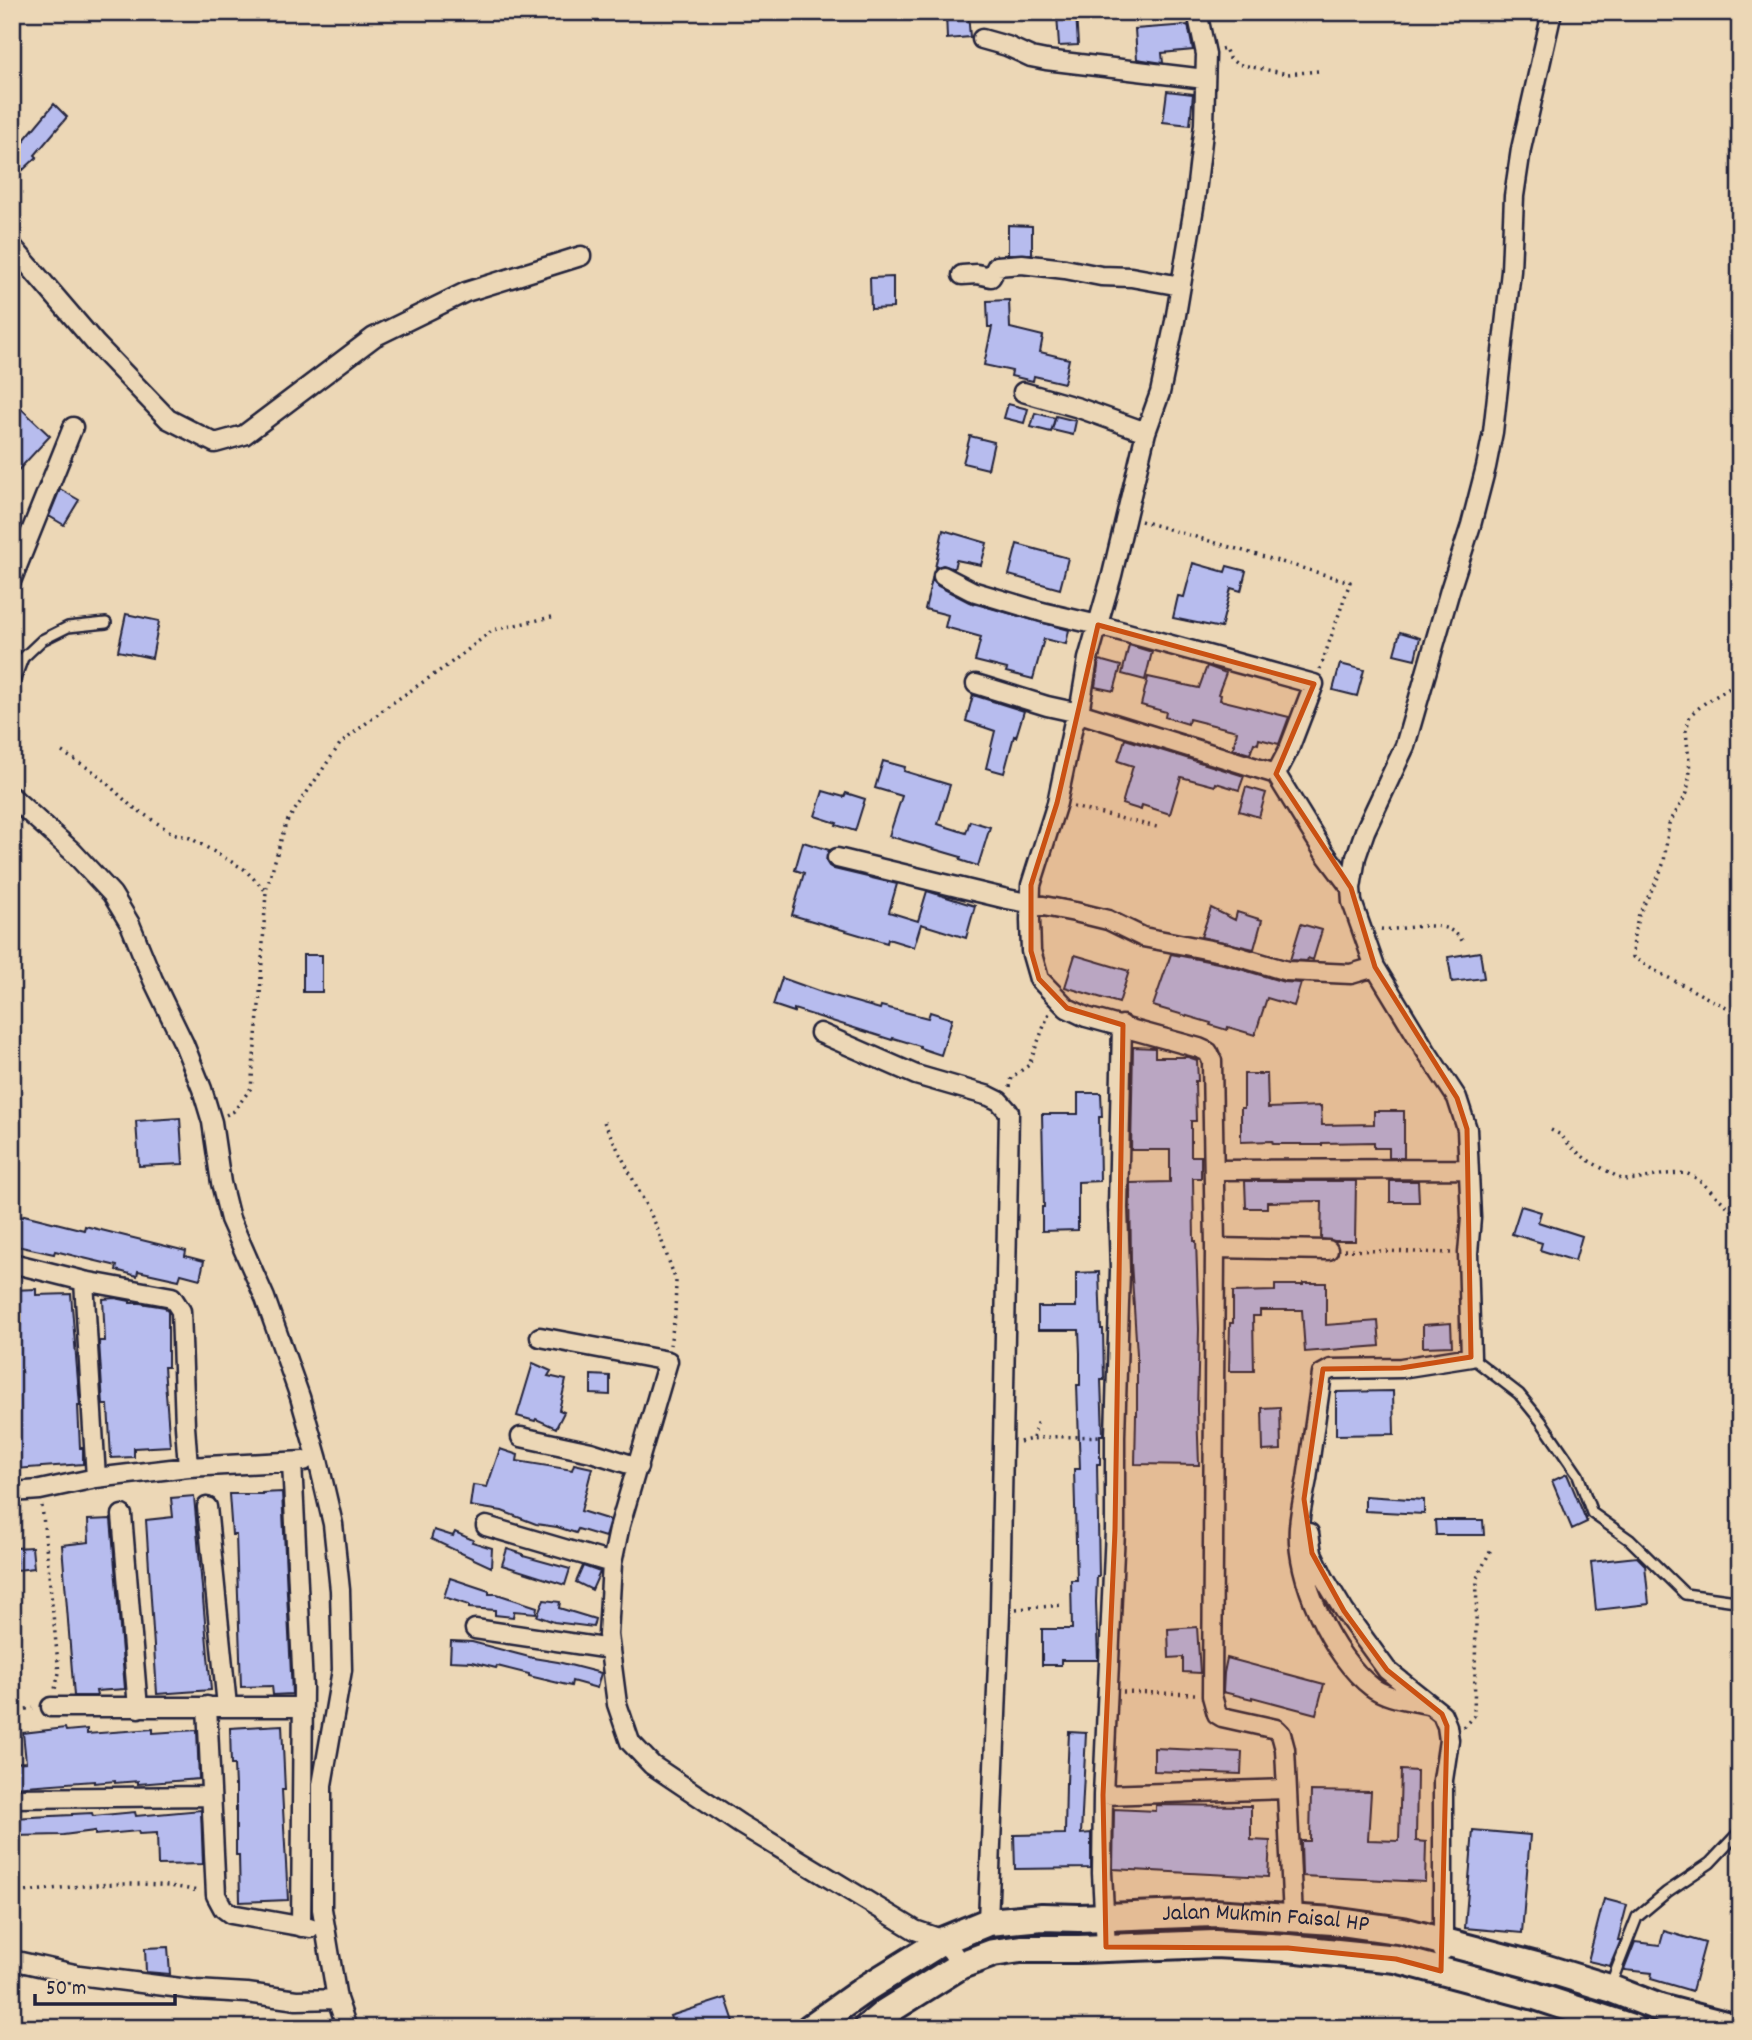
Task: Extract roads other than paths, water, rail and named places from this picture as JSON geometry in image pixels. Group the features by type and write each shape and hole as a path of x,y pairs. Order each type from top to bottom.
{"street":[{"path":"1197,12 1206,54 1204,124 1181,286 1160,393 1146,432 1088,659 1079,713 1073,726 1057,803 1031,885 1031,951 1039,979 1066,1008 1086,1017 1199,1048 1208,1052 1212,1061 1215,1248 1212,1696 1217,1714 1222,1717 1276,1729 1281,1734 1285,1749 1293,1918"},
{"path":"1427,1704 1373,1689 1347,1664 1325,1627 1301,1561 1298,1528 1322,1374 1331,1369 1401,1368 1471,1357 1468,1253 1471,1218 1467,1129 1457,1098 1375,967 1352,902 1351,888 1356,857 1365,831 1405,746 1486,467 1493,432 1510,284 1514,196 1524,135 1552,12"},
{"path":"982,39 1046,60 1205,79"},
{"path":"12,246 96,344 168,419 215,443 244,435 374,337 466,292 581,256"},
{"path":"962,275 991,277 997,266 1022,264 1181,286"},
{"path":"1023,392 1079,408 1146,432"},
{"path":"12,579 73,426"},
{"path":"943,576 972,591 1042,612 1314,684 1276,774"},
{"path":"976,684 1276,774 1324,852 1351,888"},
{"path":"12,797 72,851 112,894 130,924 184,1044 212,1122 230,1219 270,1311 300,1397 318,1460 333,1524 340,1590 342,1670 322,1785 322,1909 337,1999 348,2028"},
{"path":"837,858 1108,920 1143,937 1226,953 1287,971 1351,974 1375,967"},
{"path":"1106,1947 1102,1873 1103,1796 1115,1530 1122,1025"},
{"path":"820,1033 916,1075 989,1096 999,1101 1009,1112 1000,1611 988,1922"},
{"path":"1214,1170 1468,1169"},
{"path":"1215,1248 1328,1250"},
{"path":"12,1264 84,1281 173,1297 177,1301 181,1311 184,1426 188,1467"},
{"path":"84,1281 96,1478"},
{"path":"540,1338 668,1361 620,1525 612,1563 608,1635 617,1704 630,1742 652,1765 740,1824 915,1930 944,1940 961,1965"},
{"path":"521,1437 591,1452 638,1467"},
{"path":"12,1492 188,1467 318,1460"},
{"path":"292,1462 303,1688 301,1927"},
{"path":"1304,1499 1312,1553 1338,1600 1387,1670 1442,1714 1447,1726 1449,1740 1443,1780 1444,1942 1441,1971"},
{"path":"207,1507 227,1706"},
{"path":"122,1515 138,1708"},
{"path":"486,1526 612,1563"},
{"path":"475,1629 610,1649"},
{"path":"207,1706 216,1895 223,1908 231,1914 325,1930"},
{"path":"51,1707 302,1707"},
{"path":"1103,1796 1285,1789"},
{"path":"12,1798 210,1796"},
{"name":"Jalan Mukmin Faisal HP","path":"810,2028 868,1987 944,1940 988,1922 1042,1917 1214,1913 1293,1918 1403,1931 1544,1968 1609,1988 1660,2008 1737,2028"},
{"name":"Jalan Mukmin Faisal HP","path":"867,2028 886,2012 961,1965 993,1953 1021,1949 1215,1944 1396,1959 1535,1996 1632,2028"},
{"path":"12,1960 79,1975 196,1990 297,2000 337,1999"}],"lane":[{"path":"12,687 23,658 41,640 68,627 106,622"},
{"path":"1471,1357 1519,1394 1541,1421 1578,1475 1592,1513 1630,1539 1685,1594 1736,1601 1740,1598"},
{"path":"1609,1988 1637,1917 1667,1892 1710,1863 1740,1831"}]}
